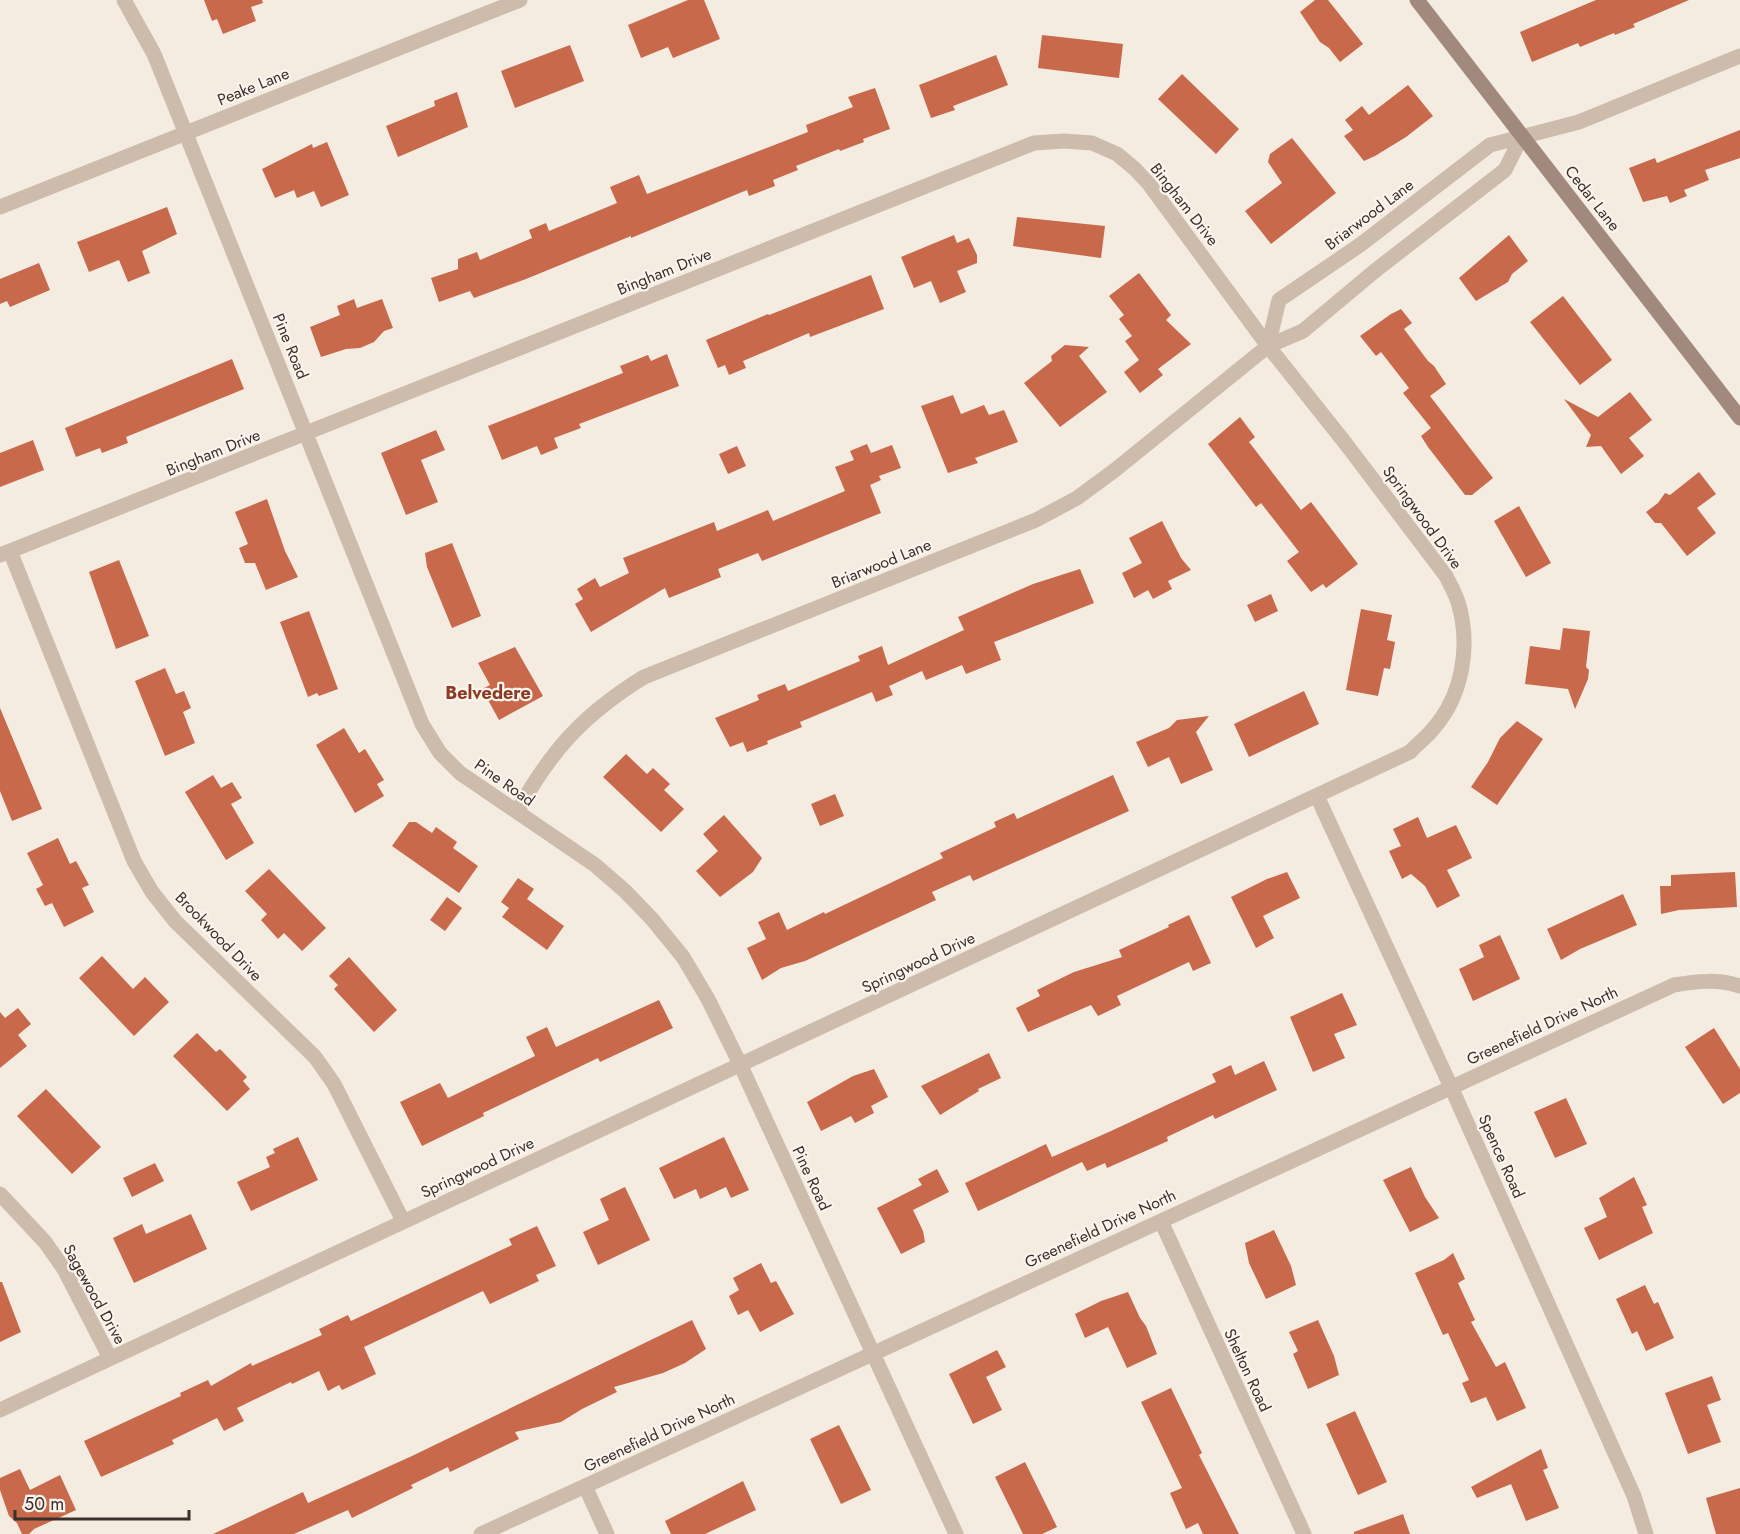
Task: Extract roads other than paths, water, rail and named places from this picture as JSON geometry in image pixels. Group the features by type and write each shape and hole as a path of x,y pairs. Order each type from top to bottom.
{"main road":[{"name":"Cedar Lane","path":"1417,0 1740,418"}],"street":[{"name":"Pine Road","path":"124,0 154,54 422,724 440,753 460,773 595,865 652,919 683,957 708,999 740,1064 956,1534"},
{"name":"Peake Lane","path":"0,207 520,0"},
{"name":"Briarwood Lane","path":"1268,346 1280,300 1360,245 1490,146 1579,122 1740,56"},
{"name":"Briarwood Lane","path":"517,812 534,782 559,747 611,697 636,682 679,661 1036,520 1077,498 1268,346 1303,332 1376,270 1505,170 1522,136"},
{"name":"Bingham Drive","path":"5,553 1034,143 1064,141 1092,143 1117,154 1149,184 1268,346"},
{"name":"Springwood Drive","path":"0,1410 1410,752 1433,729 1449,707 1459,682 1464,655 1463,627 1457,601 1446,576 1268,346"},
{"name":"Brookwood Drive","path":"5,553 134,861 152,892 175,921 315,1057 334,1084 403,1221"},
{"name":"Spence Road","path":"1317,796 1451,1087 1634,1496 1646,1534"},
{"name":"Greenefield Drive North","path":"481,1534 872,1352 1674,985 1704,980 1729,982 1740,986"},
{"name":"Sagewood Drive","path":"0,1194 45,1242 64,1269 110,1358"},
{"name":"Shelton Road","path":"1161,1221 1304,1534"},
{"path":"585,1486 607,1534"}],"district":[{"name":"Belvedere","path":"488,693"}]}
